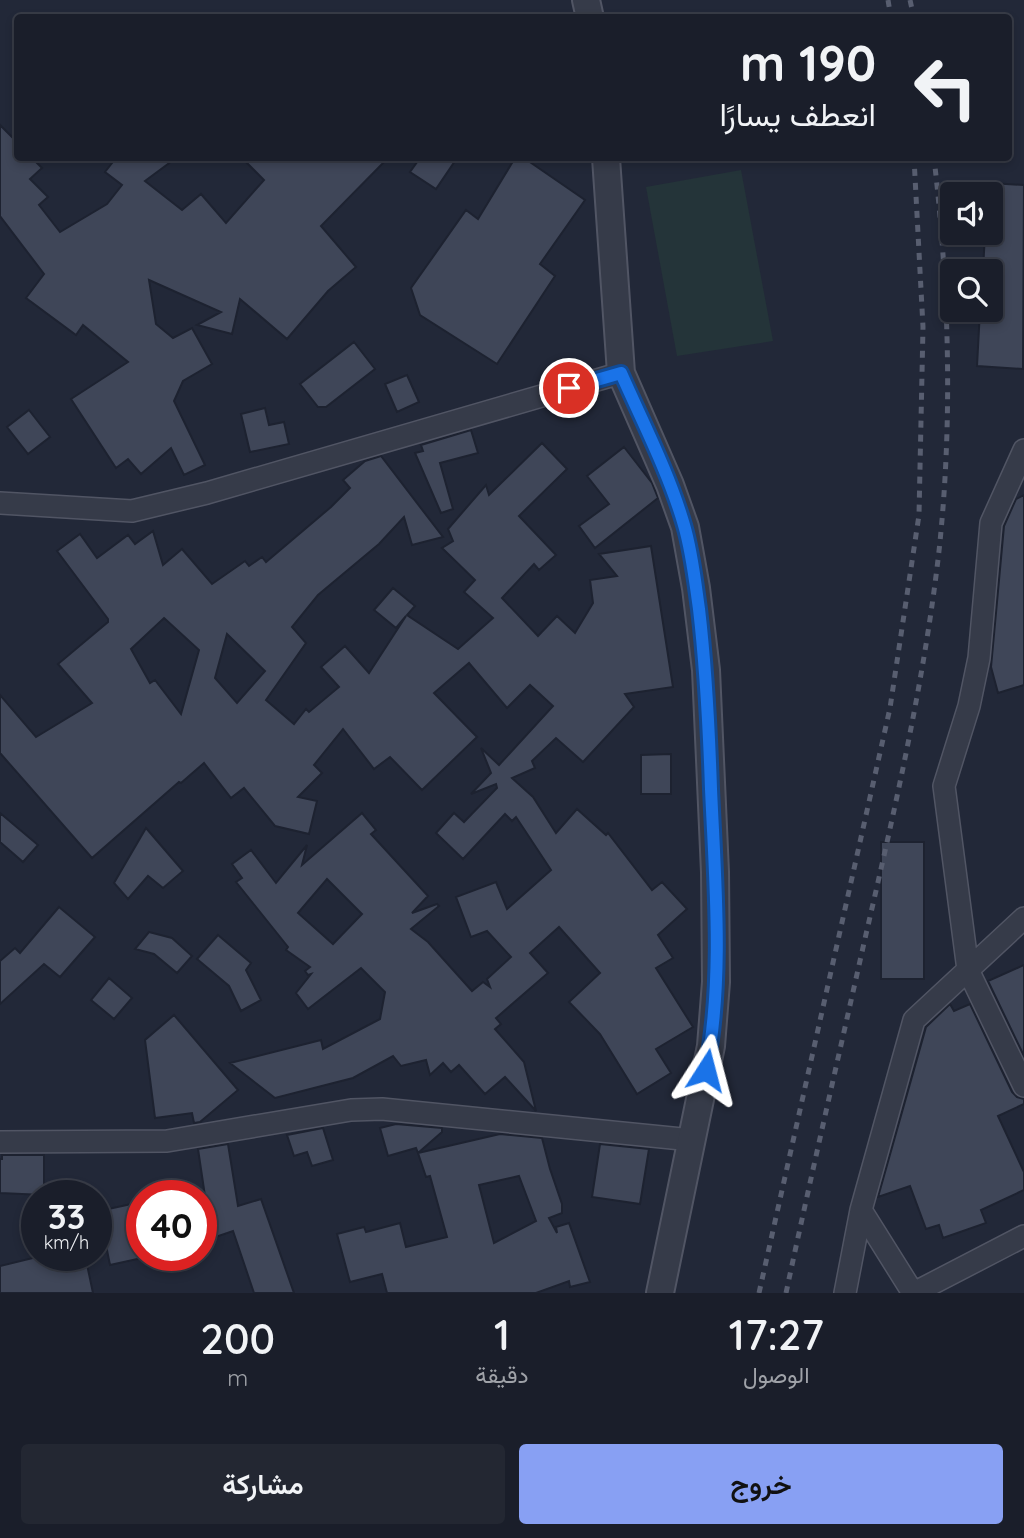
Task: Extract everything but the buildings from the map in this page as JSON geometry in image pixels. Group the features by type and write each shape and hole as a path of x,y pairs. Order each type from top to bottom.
{"street":[{"path":"606,161 621,373 670,485 685,527 706,670 715,872 716,982 711,1046 660,1293"},
{"path":"0,503 132,511 207,493 621,373"},
{"path":"1024,450 991,523 979,658 969,706 944,786 968,970 1024,1086"},
{"path":"845,1293 861,1210 914,1020 1024,918"},
{"path":"0,1142 167,1141 351,1110 382,1109 692,1140"},
{"path":"861,1210 913,1293 1024,1236"}],"shaded area":[{"path":"741,170 773,341 677,356 646,187"}],"railway":[{"path":"888,0 890,14"},
{"path":"910,0 913,14"},
{"path":"759,1293 890,708 919,515 923,327 914,161"},
{"path":"786,1293 897,797 933,600 943,502 948,404 946,305 934,161"}],"route":[{"path":"569,388 621,373 670,485 685,527 706,670 715,872 716,982 711,1046 706,1070"}]}
